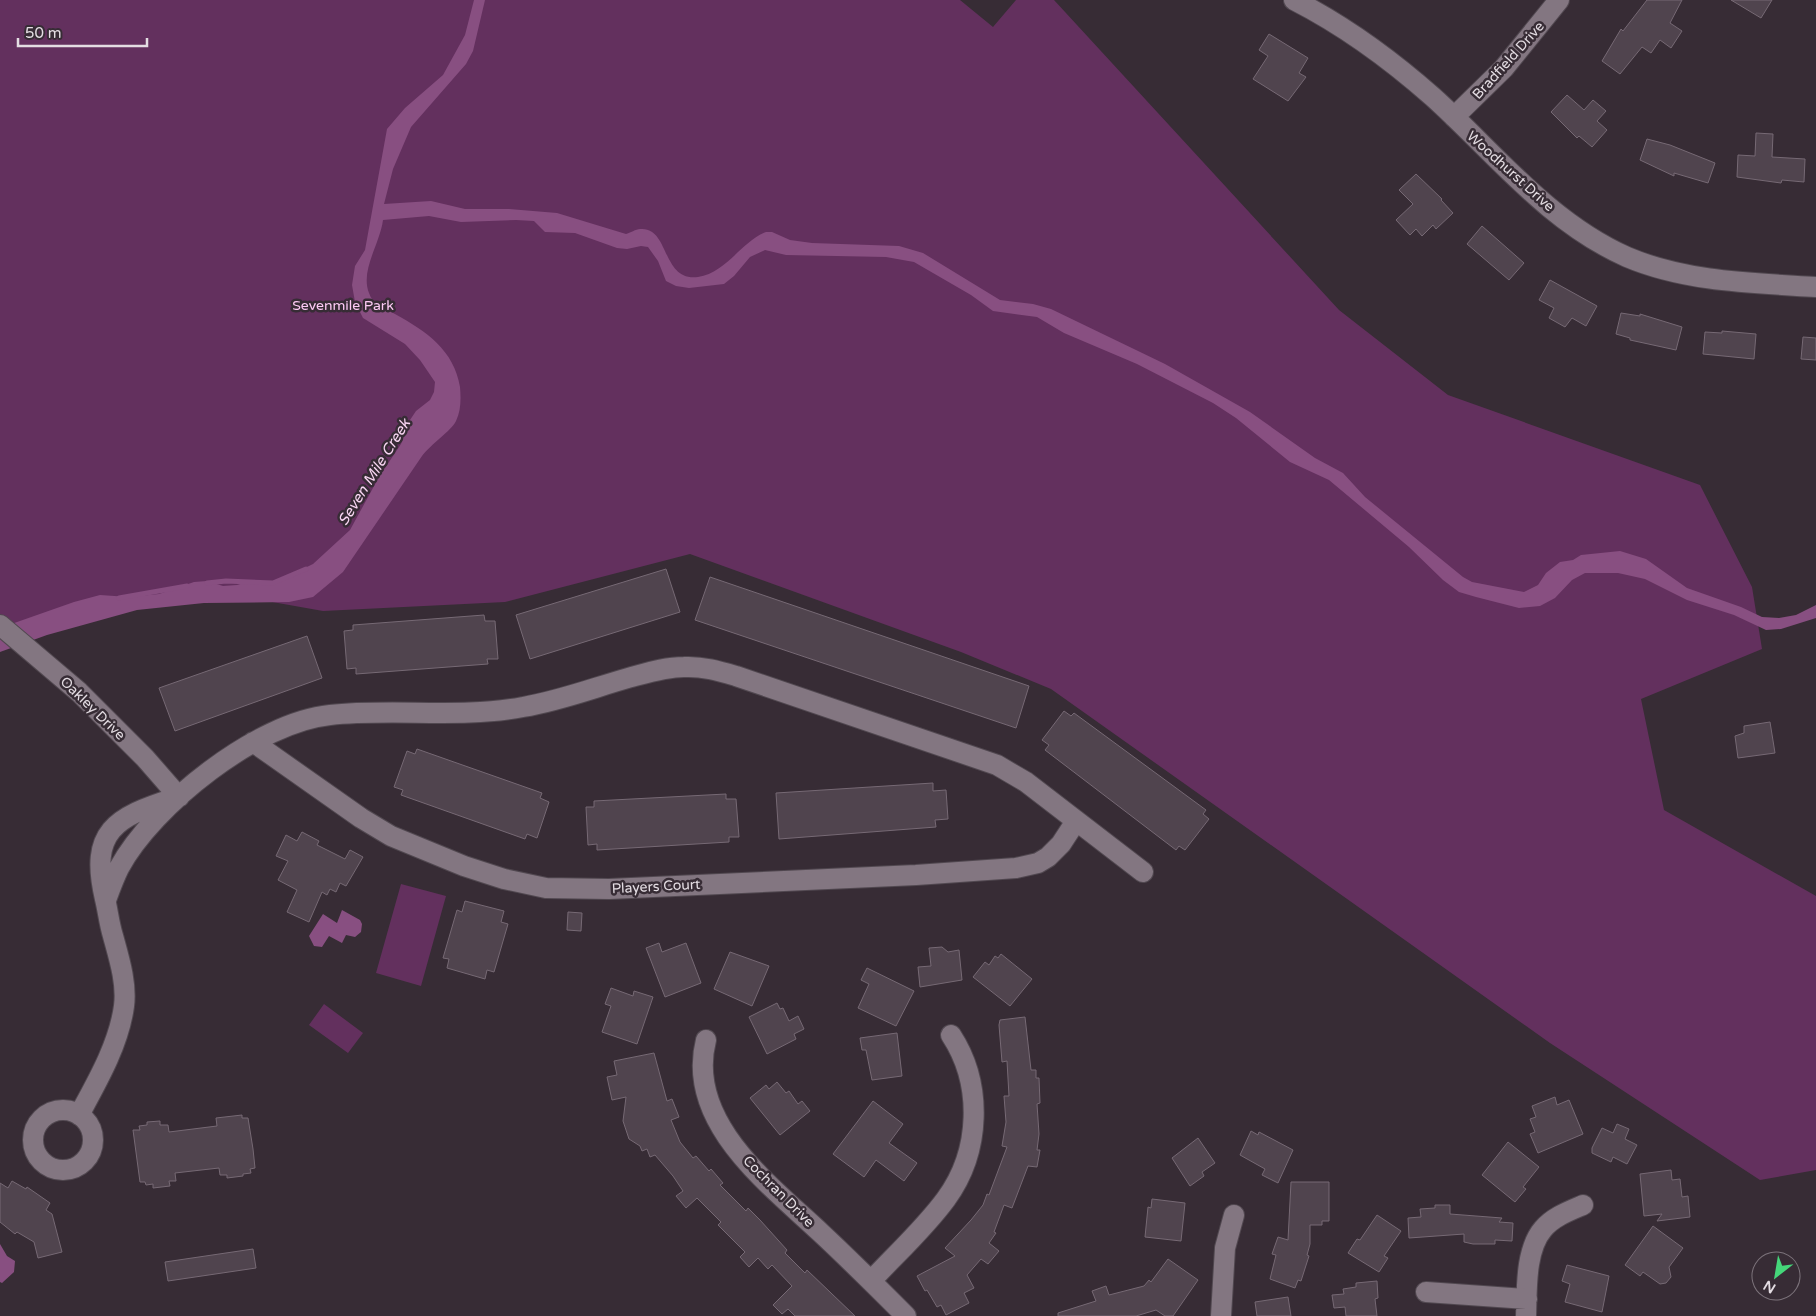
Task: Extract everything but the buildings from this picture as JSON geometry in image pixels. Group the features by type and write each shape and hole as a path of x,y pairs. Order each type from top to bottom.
{"street":[{"name":"Woodhurst Drive","path":"1294,0 1352,33 1402,71 1454,117 1529,191 1584,233 1626,256 1678,274 1715,279 1816,287"},
{"name":"Bradfield Drive","path":"1454,117 1504,68 1560,0"},
{"name":"Oakley Drive","path":"0,625 99,711 145,758 179,797"},
{"path":"106,900 119,868 128,855 157,819 179,797 228,757 283,727 328,715 521,708 657,670 699,668 736,676 997,766 1026,782 1143,872"},
{"name":"Players Court","path":"253,742 361,818 391,836 464,866 504,879 546,888 619,888 916,875 1016,868 1038,863 1048,857 1061,844 1076,821"},
{"path":"79,1115 106,1061 124,1007 122,971 108,917 106,900 100,883 99,865 108,835 126,818 142,808 179,797"},
{"path":"871,1280 946,1199 959,1178 968,1155 974,1123 972,1092 966,1062 951,1034"},
{"name":"Cochran Drive","path":"706,1040 701,1064 704,1087 714,1112 729,1138 761,1177 871,1280 906,1316"},
{"path":"1426,1292 1527,1308 1532,1258 1541,1232 1554,1219 1582,1205"},
{"path":"1221,1316 1224,1263 1234,1215"}],"green space":[{"name":"Sevenmile Park","path":"0,0 960,0 993,27 1016,0 1054,0 1339,310 1448,395 1700,485 1752,587 1762,649 1641,699 1664,810 1816,896 1816,1170 1760,1180 1550,1043 1051,689 961,652 690,554 505,602 323,611 222,593 77,612 0,641"},
{"path":"401,884 446,896 421,986 376,973"},
{"path":"324,1004 363,1033 348,1053 309,1025"}],"shaded area":[{"path":"474,0 485,0 473,51 466,64 411,127 393,169 384,204 431,201 465,209 509,209 557,213 626,234 638,229 650,230 657,236 671,263 678,271 686,276 698,277 717,270 749,243 766,232 772,232 790,240 812,243 899,246 923,253 1000,300 1033,304 1051,309 1165,364 1250,412 1315,458 1343,473 1365,497 1463,577 1472,582 1524,592 1538,585 1546,573 1560,562 1573,560 1581,555 1620,551 1646,559 1687,588 1741,607 1762,617 1779,618 1796,615 1816,605 1816,618 1781,629 1766,630 1734,615 1687,600 1645,579 1618,573 1585,573 1572,580 1555,598 1540,606 1519,608 1459,592 1329,480 1290,462 1236,418 1213,403 1137,364 1064,333 1037,317 993,311 971,295 914,262 886,257 786,255 765,250 750,257 734,276 724,284 689,288 676,286 666,281 658,261 648,247 617,248 575,233 545,232 534,221 461,222 429,216 383,220 369,266 367,284 369,293 376,303 417,327 445,352 452,362 460,387 459,413 453,425 422,456 343,572 313,597 289,602 204,603 137,610 47,635 0,652 0,628 74,602 100,595 129,597 159,594 194,582 207,581 223,586 237,585 250,581 264,583 278,581 313,564 350,530 379,477 401,444 410,420 416,411 430,400 434,392 435,382 420,360 405,344 363,318 355,302 352,285 355,266 365,250 387,129 405,108 443,75 465,35"},
{"path":"342,910 360,920 362,924 361,932 355,937 346,935 342,943 329,936 322,947 314,946 309,936 323,914 337,923"},
{"path":"0,1244 7,1256 15,1261 14,1272 2,1283 0,1282"}],"waterway":[{"name":"Seven Mile Creek","path":"207,583 226,581 273,583 306,569"},
{"name":"Seven Mile Creek","path":"119,598 187,586"}]}
